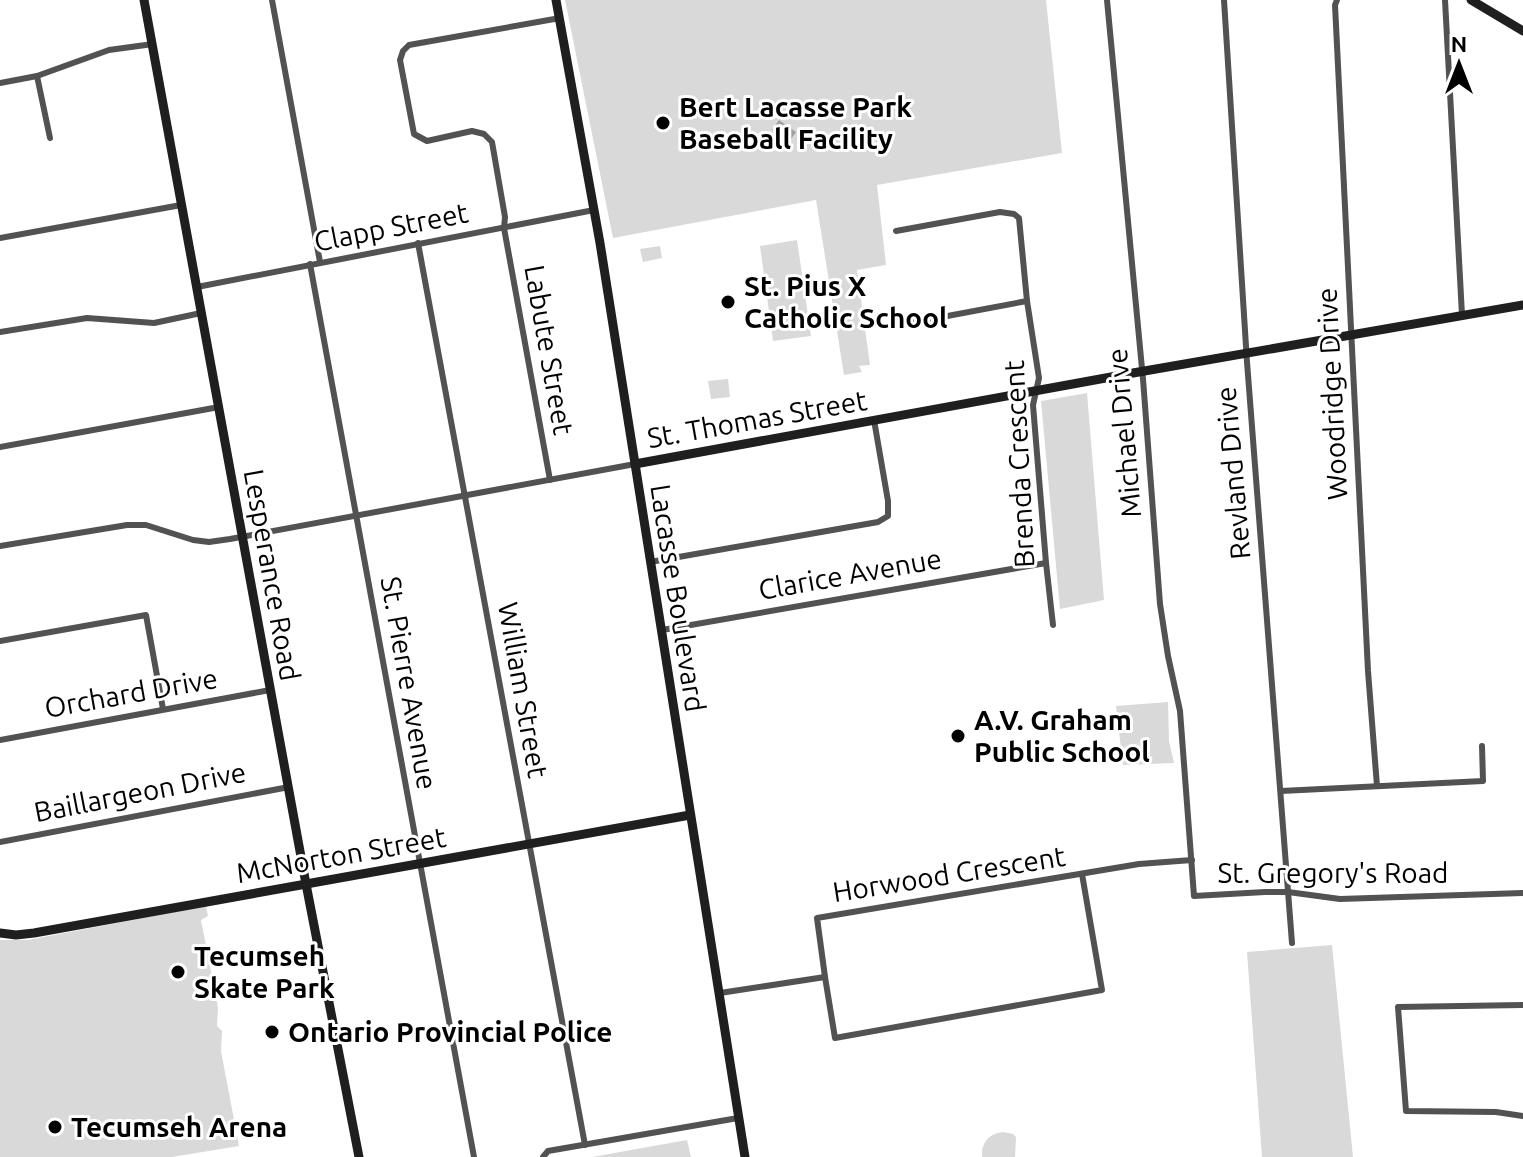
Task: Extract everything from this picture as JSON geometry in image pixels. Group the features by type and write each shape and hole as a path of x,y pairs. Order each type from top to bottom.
{"street":[{"name":"Lesperance Road","path":"144,0 359,1157"},
{"path":"272,0 320,262"},
{"name":"Lacasse Boulevard","path":"556,0 594,210 745,1157"},
{"name":"Michael Drive","path":"1107,0 1160,604 1180,711 1192,860"},
{"name":"Revland Drive","path":"1224,0 1246,353 1292,943"},
{"name":"Woodridge Drive","path":"1337,0 1368,671 1377,786"},
{"path":"1445,0 1462,315"},
{"path":"1471,0 1523,31"},
{"name":"Labute Street","path":"550,480 504,228 505,217 492,142 484,134 472,131 427,141 414,134 400,60 409,45 560,18"},
{"path":"0,83 37,76 109,50 153,44"},
{"path":"37,76 50,138"},
{"path":"0,238 181,205"},
{"name":"Clapp Street","path":"197,287 594,210"},
{"name":"Brenda Crescent","path":"896,231 1000,212 1019,218 1039,378 1033,405 1053,625"},
{"name":"William Street","path":"418,243 585,1145"},
{"name":"St. Pierre Avenue","path":"310,264 474,1157"},
{"path":"910,323 1027,301"},
{"name":"St. Thomas Street","path":"0,546 127,525 146,525 209,542 244,537 874,420 1523,305"},
{"path":"0,332 87,318 154,323 201,313"},
{"path":"0,447 219,407"},
{"path":"650,562 878,522 888,516 874,420"},
{"name":"Clarice Avenue","path":"662,630 1046,563"},
{"path":"0,641 146,615 163,709"},
{"name":"Orchard Drive","path":"0,740 270,690"},
{"path":"1281,791 1483,781 1482,746"},
{"name":"Baillargeon Drive","path":"0,842 289,787"},
{"name":"McNorton Street","path":"0,933 34,933 690,815"},
{"name":"St. Gregory's Road","path":"1082,874 1139,864 1192,860 1194,896 1288,892 1340,899 1523,893"},
{"name":"Horwood Crescent","path":"1082,874 1102,990 835,1038 825,977 817,918 1082,874"},
{"path":"720,993 825,977"},
{"path":"1523,1005 1398,1007 1406,1111 1496,1112 1523,1116"},
{"path":"543,1157 548,1151 738,1118"}],"shaded area":[{"path":"565,0 1046,0 1062,153 877,185 886,265 857,270 870,365 859,366 862,372 844,375 816,200 613,238"},
{"path":"779,120 796,132 789,142 772,130"},
{"path":"797,240 811,336 773,341 760,246"},
{"path":"660,246 662,258 643,262 640,249"},
{"path":"728,379 730,397 711,399 708,381"},
{"path":"1087,393 1104,600 1060,609 1041,401"},
{"path":"1168,702 1169,741 1174,763 1123,765 1116,706"},
{"path":"206,906 208,916 201,920 239,1146 172,1157 0,1157 0,940 28,940"},
{"path":"1332,945 1353,1157 1262,1157 1247,952"},
{"path":"1003,1132 1016,1137 1015,1157 982,1157 986,1140"},
{"path":"687,1140 691,1157 592,1157"}],"place":[{"name":"Bert Lacasse Park Baseball Facility","path":"663,123"},
{"name":"St. Pius X Catholic School","path":"728,302"},
{"name":"A.V. Graham Public School","path":"958,736"},
{"name":"Tecumseh Skate Park","path":"178,972"},
{"name":"Ontario Provincial Police","path":"272,1032"},
{"name":"Tecumseh Arena","path":"55,1127"}]}
